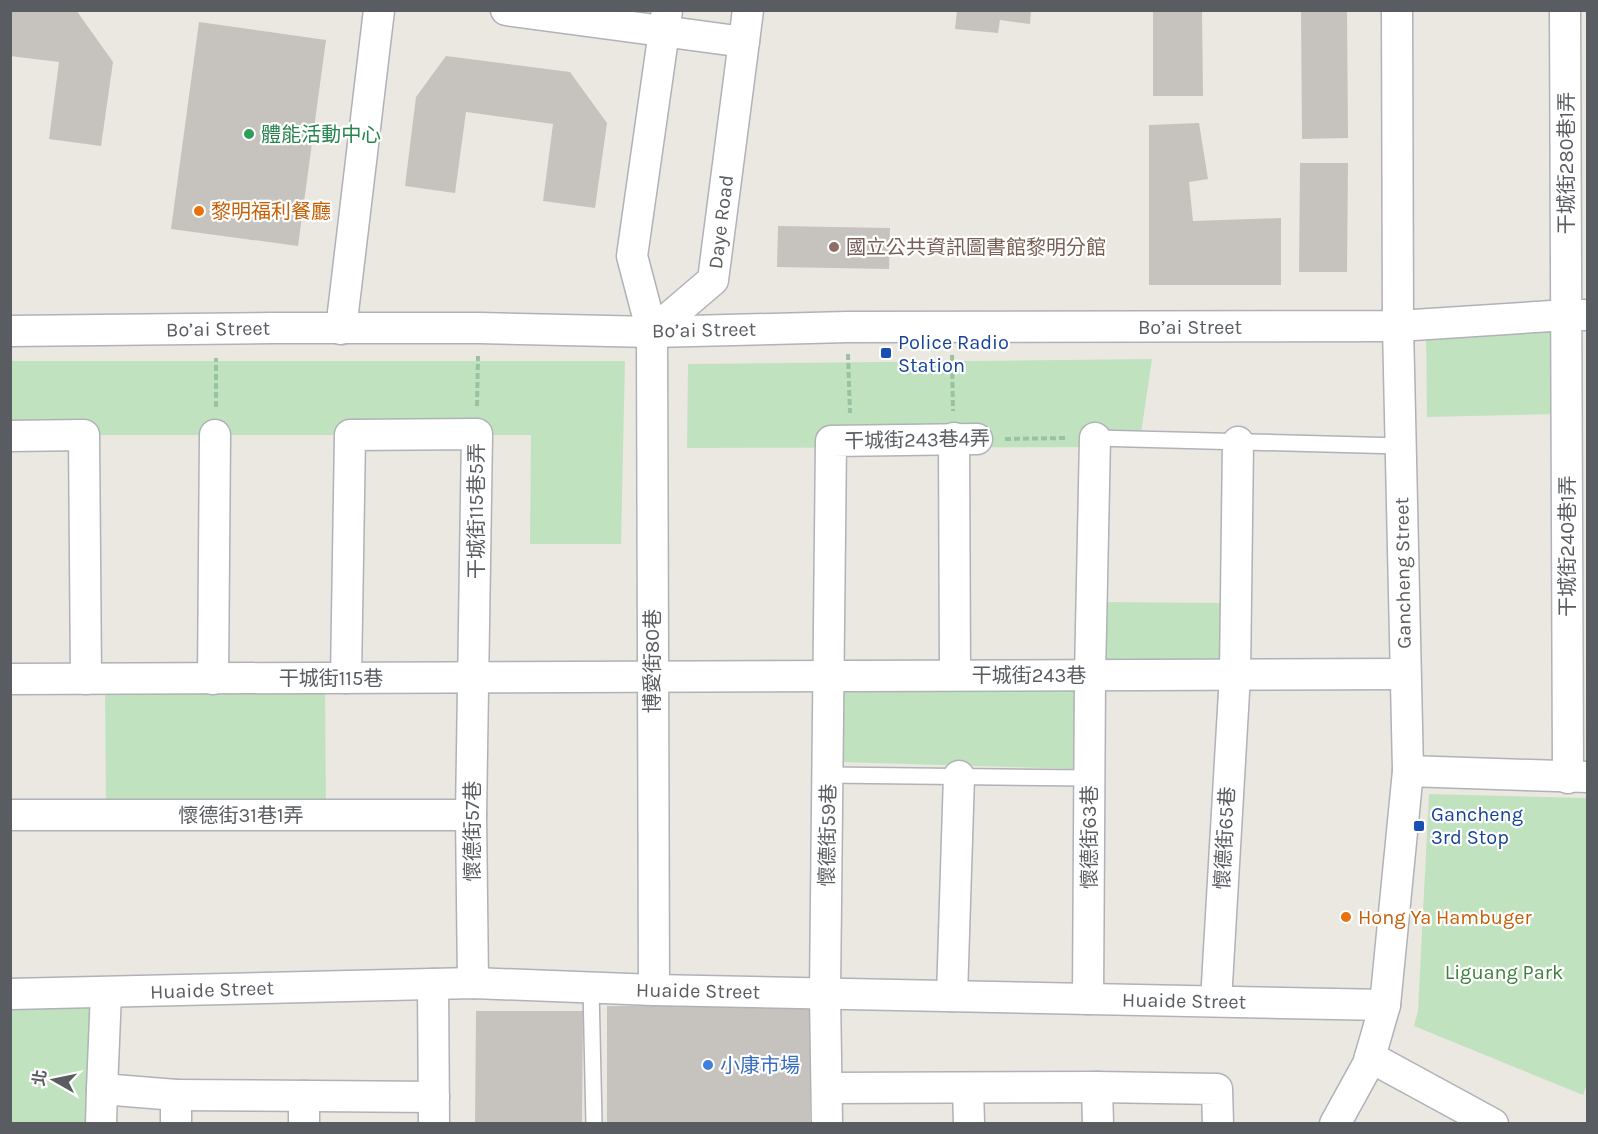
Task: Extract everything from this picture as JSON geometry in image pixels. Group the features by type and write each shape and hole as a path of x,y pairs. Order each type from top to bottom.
{"street":[{"path":"341,328 379,10"},
{"path":"506,10 666,20 744,42"},
{"name":"Daye Road","path":"652,332 713,280 748,10"},
{"name":"Gancheng Street","path":"1335,1124 1368,1064 1385,1005 1408,771 1398,326 1397,10"},
{"name":"干城街280巷1弄","path":"1565,10 1577,315"},
{"path":"652,332 632,256 666,20"},
{"name":"Bo’ai Street","path":"10,331 479,328 652,332 847,327 1398,326 1577,315"},
{"name":"干城街240巷1弄","path":"1577,315 1578,777"},
{"name":"博愛街80巷","path":"652,332 654,990"},
{"name":"干城街115巷5弄","path":"346,678 350,435 477,434 474,678"},
{"path":"10,436 84,435 86,679"},
{"path":"213,679 215,435"},
{"name":"懷德街63巷","path":"1088,999 1090,675 1095,438"},
{"path":"955,675 965,439"},
{"name":"干城街243巷4弄","path":"829,677 831,441 965,439"},
{"name":"懷德街65巷","path":"1215,1001 1235,675 1238,442"},
{"name":"干城街243巷","path":"652,677 1406,674"},
{"name":"干城街115巷","path":"10,679 652,677"},
{"name":"懷德街59巷","path":"827,1124 825,993 829,677"},
{"name":"懷德街57巷","path":"472,983 471,815 474,678"},
{"path":"1408,771 1578,777"},
{"path":"952,996 959,776"},
{"name":"懷德街31巷1弄","path":"10,815 471,815"},
{"name":"Huaide Street","path":"10,994 472,983 654,990 1385,1005"},
{"path":"102,1089 176,1109 434,1110 433,984"},
{"path":"101,1124 106,993"},
{"path":"1370,1057 1493,1124"},
{"path":"1097,1087 1098,1124"},
{"path":"826,1088 1217,1089 1218,1124"},
{"path":"968,1088 969,1124"}],"lane":[{"path":"1095,438 1401,446"},
{"path":"829,775 1090,778"},
{"path":"591,988 594,1124"}],"path":[{"path":"847,327 850,440"},
{"path":"951,327 965,439"},
{"path":"215,435 216,328"},
{"path":"477,434 479,328"},
{"name":"干城街243巷4弄","path":"965,439 1095,438"}],"green space":[{"path":"1553,323 1556,414 1427,417 1426,331"},
{"path":"1152,359 1139,447 687,448 688,364"},
{"path":"10,361 625,361 621,544 530,544 531,435 11,435"},
{"path":"1103,602 1228,603 1228,669 1102,668"},
{"path":"325,684 326,807 106,808 105,686"},
{"path":"1078,684 1079,769 841,762 842,689"},
{"name":"Liguang Park","path":"1429,794 1587,798 1588,1082 1583,1095 1414,1026 1418,1011"},
{"path":"96,1004 92,1123 11,1123 10,1006"}],"building":[{"path":"10,10 76,10 113,62 101,146 49,139 59,62 10,56"},
{"path":"957,10 1031,10 1030,24 1000,20 998,33 955,29"},
{"path":"1153,10 1202,10 1203,96 1153,96"},
{"path":"1301,10 1347,10 1348,138 1302,139"},
{"name":"體能活動中心","path":"199,22 326,40 298,246 171,229"},
{"path":"446,56 570,72 607,123 595,208 543,201 553,124 466,112 455,193 405,186 416,97"},
{"path":"1199,123 1208,179 1189,182 1193,221 1281,218 1281,285 1149,285 1149,125"},
{"path":"1300,163 1348,163 1347,272 1299,272"},
{"name":"國立公共資訊圖書館黎明分館","path":"778,226 890,228 889,269 777,267"},
{"name":"小康市場","path":"810,1005 810,1124 607,1124 607,1006"},
{"path":"476,1011 583,1011 582,1124 475,1124"}],"place":[{"name":"體能活動中心","path":"249,134"},
{"name":"黎明福利餐廳","path":"199,211"},
{"name":"國立公共資訊圖書館黎明分館","path":"834,247"},
{"name":"Police Radio Station","path":"886,353"},
{"name":"Gancheng 3rd Stop","path":"1419,826"},
{"name":"Hong Ya Hambuger","path":"1346,917"},
{"name":"小康市場","path":"708,1065"}]}
